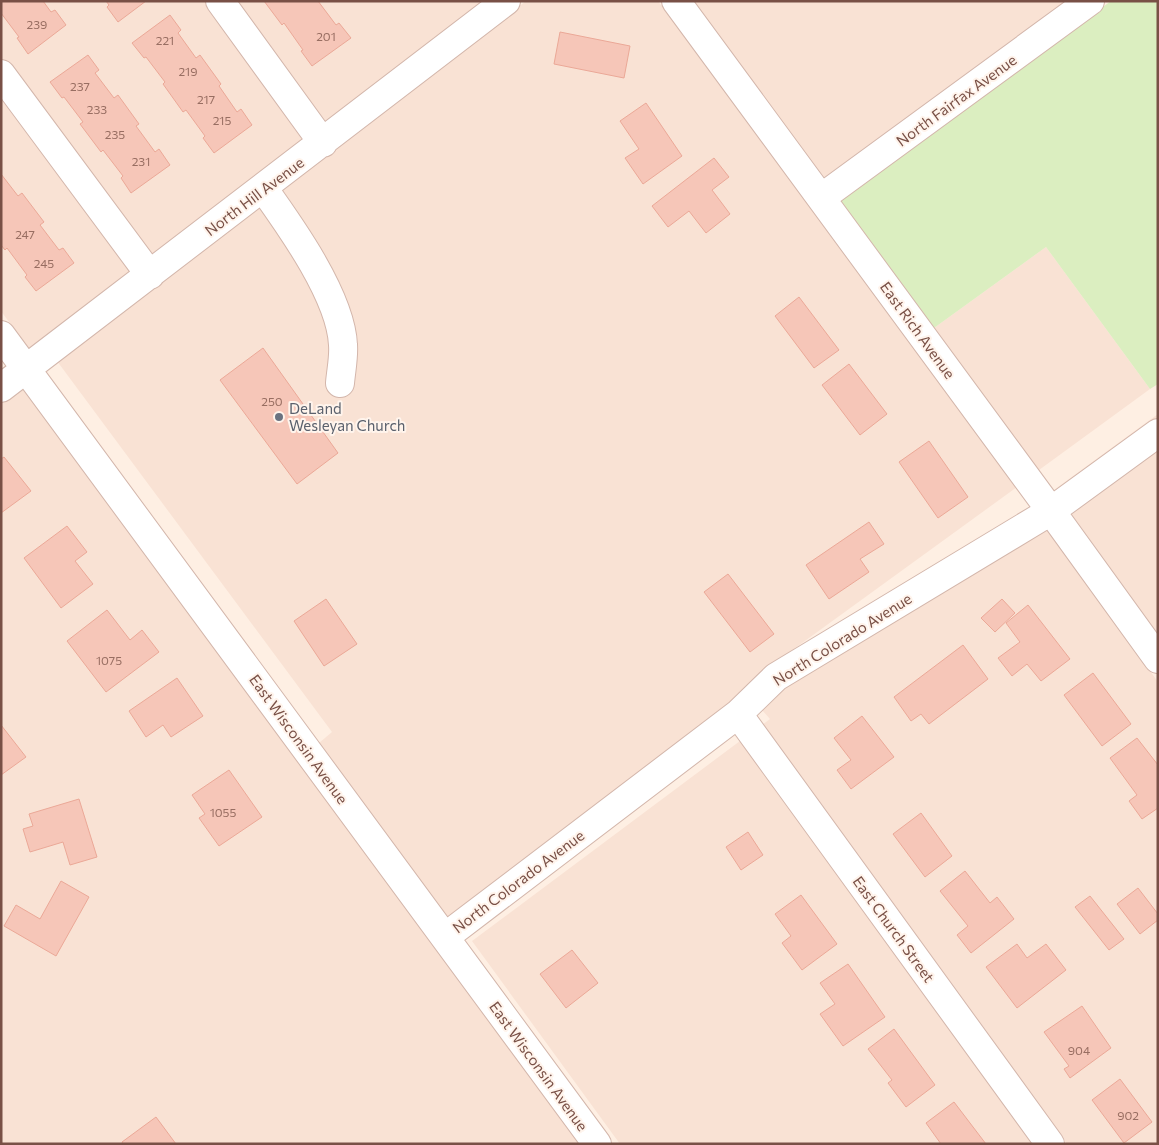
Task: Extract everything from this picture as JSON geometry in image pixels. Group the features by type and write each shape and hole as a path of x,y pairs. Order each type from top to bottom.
{"street":[{"path":"220,1 323,143"},
{"name":"East Rich Avenue","path":"676,1 1158,659"},
{"name":"North Fairfax Avenue","path":"821,198 1090,1"},
{"name":"North Hill Avenue","path":"1,388 323,143 491,6"},
{"path":"1,74 150,275"},
{"path":"263,188 285,219 329,295 340,323 344,345 340,383"},
{"name":"East Wisconsin Avenue","path":"1,335 597,1144"},
{"name":"North Colorado Avenue","path":"445,937 738,714 776,677 1051,511 1158,433"},
{"name":"East Church Street","path":"738,714 1050,1144"}],"shaded area":[{"path":"1,1 485,1 30,351 1,311"},
{"path":"526,1 658,1 1017,487 769,667 730,705 448,919 319,743 332,732 57,361"},
{"path":"693,1 1070,1 825,180"},
{"path":"1046,247 1150,389 1039,470 934,328"},
{"path":"23,388 579,1144 1,1144 1,404"},
{"path":"1158,414 1158,634 1054,490"},
{"path":"1031,506 1158,682 1158,1144 1067,1144 762,725 770,719 761,709 784,686"},
{"path":"740,741 1033,1144 620,1144 472,941"}],"green space":[{"path":"1111,1 1158,1 1158,384 1150,389 1046,247 934,328 840,200"}],"building":[{"path":"1,1 43,1 51,12 55,10 66,25 28,54 17,38 19,37 1,13"},
{"path":"106,1 146,1 118,22 107,7 109,5"},
{"path":"264,1 318,1 336,25 339,23 351,38 312,66 284,23 282,25"},
{"path":"170,15 181,30 178,33 196,58 200,55 221,84 219,86 237,112 241,109 252,125 214,153 203,138 205,136 186,110 183,112 163,84 165,82 146,57 144,58 132,43"},
{"path":"560,32 630,46 624,78 554,64"},
{"path":"88,55 99,70 95,73 114,98 118,95 139,124 136,126 155,152 159,149 170,165 131,193 121,178 123,176 103,150 101,152 80,124 83,122 50,82"},
{"path":"646,103 682,156 643,184 625,158 639,149 620,121"},
{"path":"714,158 729,177 712,190 730,214 706,233 689,211 668,227 652,206"},
{"path":"1,174 18,196 22,193 44,222 40,225 59,250 63,248 74,263 36,291 7,248 5,250 1,245"},
{"path":"799,297 839,350 814,368 775,316"},
{"name":"DeLand Wesleyan Church","path":"263,348 338,453 297,484 220,380"},
{"path":"849,364 887,414 860,435 822,385"},
{"path":"929,441 968,497 938,518 899,462"},
{"path":"4,457 31,491 1,513 1,459"},
{"path":"869,522 884,544 860,559 869,572 829,599 806,565"},
{"path":"67,526 87,552 75,561 93,584 61,608 24,558"},
{"path":"728,574 774,634 750,652 704,592"},
{"path":"326,599 357,644 324,666 294,621"},
{"path":"1002,599 1015,613 995,632 981,618"},
{"path":"1028,605 1070,659 1041,681 1027,664 1012,676 998,658 1020,642 1006,623"},
{"path":"107,610 130,640 142,630 159,652 106,692 67,641"},
{"path":"963,645 988,679 929,724 921,714 911,721 894,697"},
{"path":"1093,673 1131,724 1102,746 1064,695"},
{"path":"177,678 203,716 171,737 163,725 146,737 129,711"},
{"path":"862,716 894,757 851,789 837,770 851,760 834,738"},
{"path":"1,725 26,757 1,775"},
{"path":"1137,738 1158,765 1158,808 1142,819 1129,801 1137,795 1110,758"},
{"path":"229,770 262,817 219,846 199,818 205,814 192,795"},
{"path":"79,799 97,857 70,865 63,842 30,852 23,829 33,826 29,814"},
{"path":"921,813 952,856 925,877 893,834"},
{"path":"748,832 763,855 741,870 726,847"},
{"path":"965,871 990,903 997,897 1014,919 971,953 957,935 968,926 940,891"},
{"path":"61,881 89,897 56,956 4,926 16,905 40,919"},
{"path":"1138,888 1158,914 1158,920 1140,934 1117,904"},
{"path":"801,895 837,944 802,970 782,943 791,936 775,914"},
{"path":"1090,896 1124,939 1109,950 1075,907"},
{"path":"1017,944 1027,958 1046,944 1066,970 1017,1008 986,967"},
{"path":"572,950 598,983 566,1008 540,974"},
{"path":"848,964 885,1017 843,1046 820,1014 835,1004 820,983"},
{"path":"1082,1006 1111,1048 1070,1078 1064,1069 1069,1066 1044,1032"},
{"path":"894,1029 935,1085 906,1107 888,1083 892,1080 868,1049"},
{"path":"1120,1079 1152,1122 1124,1143 1092,1100"},
{"path":"954,1102 986,1144 941,1144 926,1123"},
{"path":"156,1117 176,1144 123,1144 122,1142"}],"place":[{"name":"DeLand Wesleyan Church","path":"279,417"}]}
